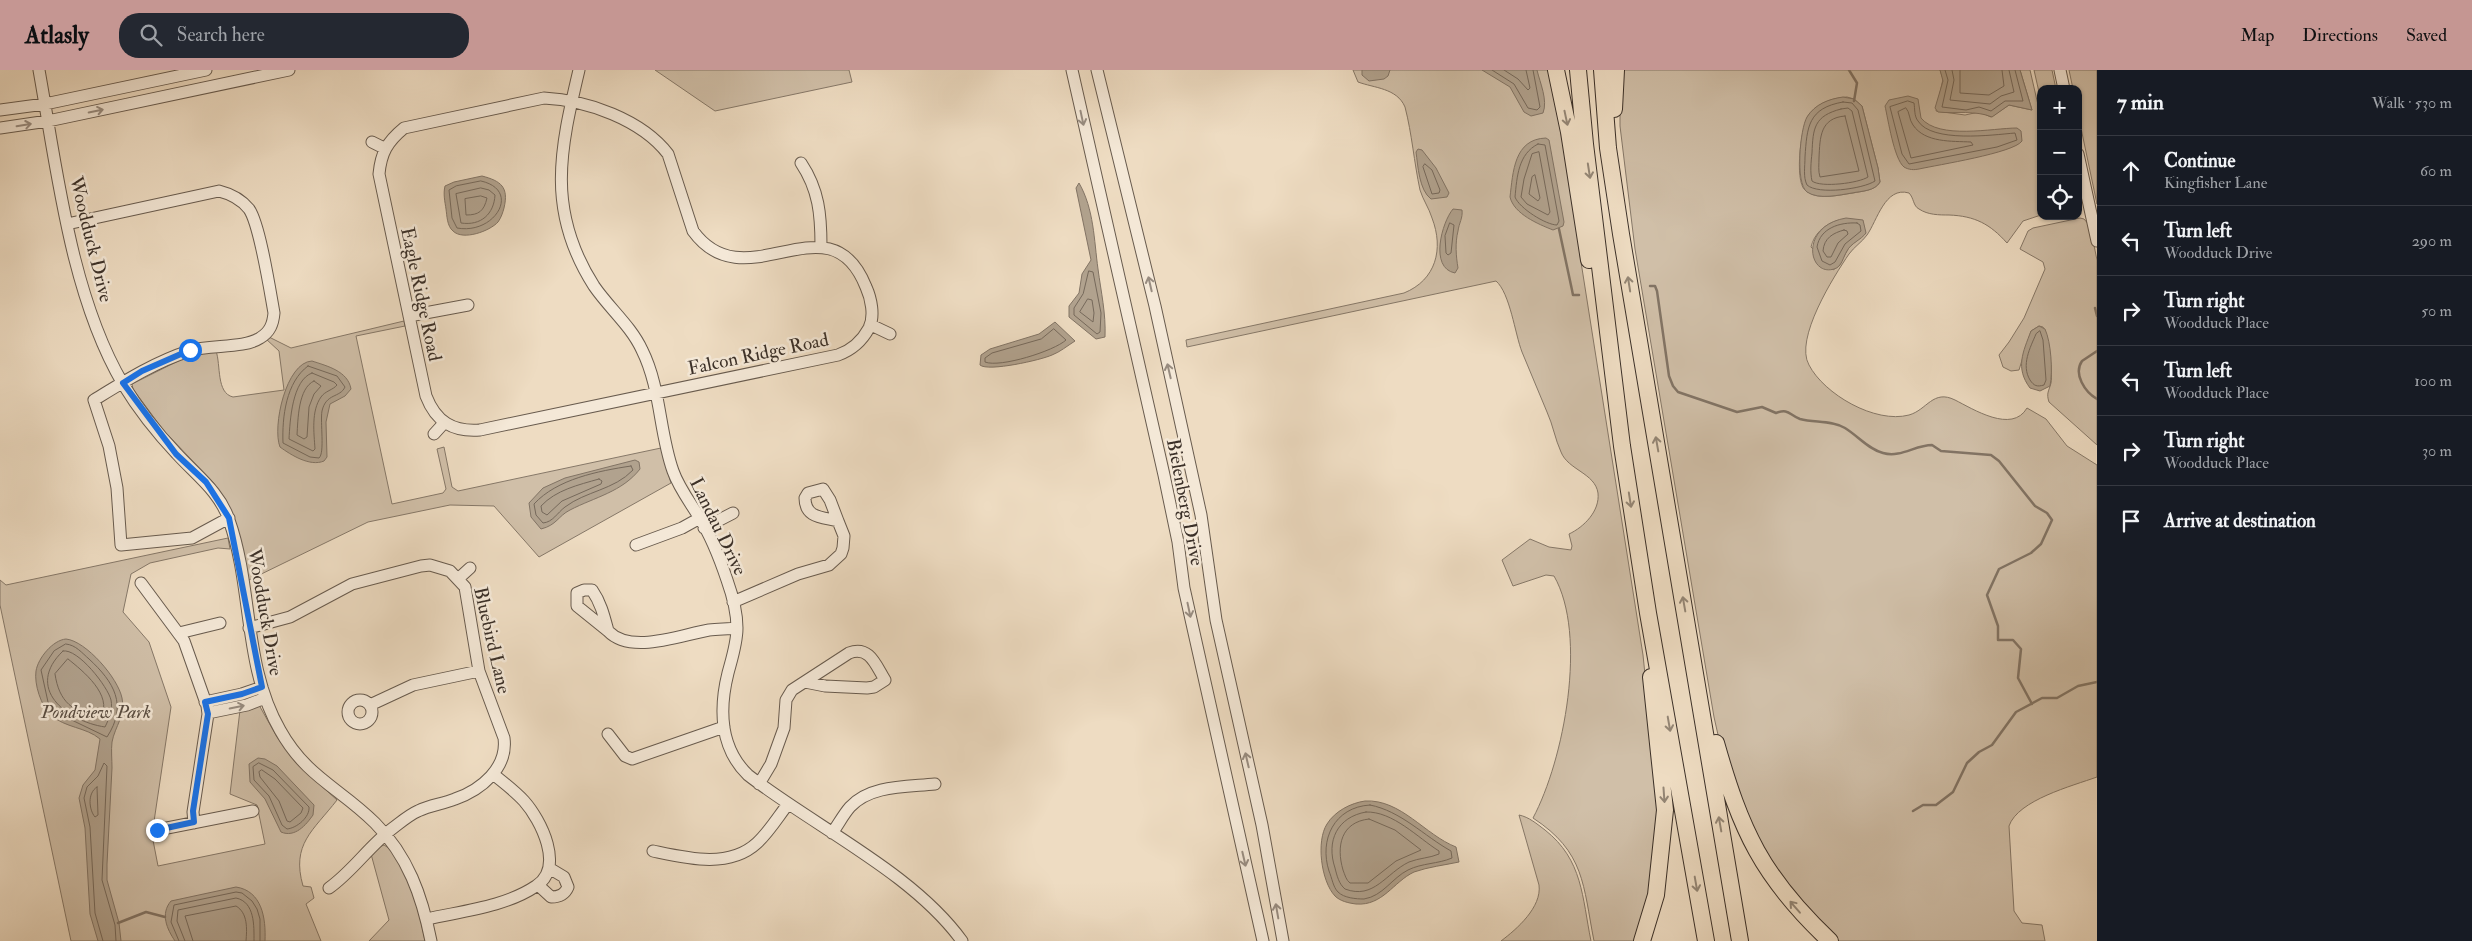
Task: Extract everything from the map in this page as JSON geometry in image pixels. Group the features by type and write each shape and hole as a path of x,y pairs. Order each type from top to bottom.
{"highway":[{"path":"1556,70 1569,132 1592,277 1613,365"},
{"path":"1578,70 1585,144 1622,446 1644,590 1706,941"},
{"path":"1602,70 1608,148 1633,310 1740,941"},
{"path":"1608,148 1615,106 1616,70"},
{"path":"1642,941 1656,894 1665,810 1653,709 1644,590"},
{"path":"1692,652 1725,776 1745,830 1768,872 1784,894 1804,918 1830,941"}],"street":[{"name":"Woodduck Drive","path":"39,70 67,224 97,328 123,383 176,454 206,482 229,518 263,693 282,734 302,763 315,776 363,812 385,834 411,873 427,919 432,941"},
{"path":"0,110 45,104 206,70"},
{"path":"0,128 48,121 288,70"},
{"name":"Landau Drive","path":"579,70 562,147 561,196 571,236 594,285 604,301 631,331 642,349 656,392 672,470 684,495 702,523 722,566 733,602 737,628 725,688 724,727 733,758 759,784 910,888 943,917 962,941"},
{"name":"Bielenberg Drive","path":"1072,70 1164,475 1178,542 1184,588 1263,941"},
{"name":"Bielenberg Drive","path":"1097,70 1153,296 1201,515 1216,620 1262,826 1283,941"},
{"path":"2060,70 2063,85"},
{"path":"372,142 384,148 398,133 414,125 544,98 572,101 610,114 649,135 668,154 693,231 704,244 717,253 739,259 751,259 821,246 840,252 859,271 870,298 871,325 890,334"},
{"name":"Eagle Ridge Road","path":"384,148 379,174 426,396 435,416 444,423"},
{"path":"802,163 818,197 821,246"},
{"path":"2082,172 2097,241"},
{"path":"67,224 219,191 238,198 250,211 254,221 274,313 273,323 269,331 252,342 190,350 142,371 94,400 109,446 117,488 121,545 187,539 229,518"},
{"path":"409,316 468,305"},
{"name":"Falcon Ridge Road","path":"656,392 838,355 849,351 858,343 871,325"},
{"path":"434,434 444,423 466,431 480,430 656,392"},
{"path":"636,545 682,528 733,513"},
{"path":"733,602 798,574 830,565 841,554 843,548 844,536 838,521"},
{"name":"Bluebird Lane","path":"249,628 290,617 352,584 421,566 440,567 450,571 459,578 468,596 479,671 504,738 503,755 493,774 473,791 417,812 385,834 362,855 345,877 329,888"},
{"path":"459,578 470,568"},
{"path":"141,583 185,642 207,707 193,811 194,822"},
{"path":"179,633 220,623"},
{"path":"608,630 615,638 625,642 655,641 709,630 737,628"},
{"path":"759,784 771,764 784,728 786,700 792,690 855,650 866,652 871,656 885,680 874,687 867,688 825,686 805,682"},
{"path":"370,705 414,685 479,671"},
{"path":"207,707 242,694 263,693"},
{"path":"608,734 625,756 632,759 724,727"},
{"path":"427,919 488,905 538,886 549,868 550,860 546,844 534,815 516,792 493,774"},
{"path":"832,833 850,807 864,796 880,790 935,784"},
{"path":"653,851 699,858 732,857 757,844 788,804"},
{"path":"157,830 253,811"},
{"path":"538,886 551,897 562,895 566,891 568,886 564,877 549,868"}],"green space":[{"path":"655,70 849,70 852,82 715,111"},
{"path":"1353,70 1550,70 1573,199 1581,262 1643,655 1658,801 1655,867 1636,941 1594,941 1584,886 1579,871 1563,844 1533,818 1554,764 1562,731 1568,697 1569,631 1564,601 1554,576 1546,575 1513,586 1502,560 1530,539 1549,547 1571,550 1569,534 1590,518 1598,500 1598,493 1592,481 1569,463 1561,452 1549,417 1522,352 1509,304 1501,287 1496,281 1187,347 1186,340 1404,293 1424,280 1430,272 1437,252 1436,230 1420,190 1405,107 1397,96 1391,92 1358,82"},
{"path":"1620,70 1940,70 1943,79 1936,111 1965,115 1979,112 1991,117 2009,105 2032,110 2020,70 2030,70 2037,101 2037,216 2023,221 2007,243 1988,226 1974,219 1922,211 1917,208 1909,193 1901,192 1894,195 1883,206 1867,235 1849,254 1834,277 1811,324 1806,354 1809,365 1826,386 1838,396 1866,411 1896,417 1909,415 1941,397 1947,397 1992,417 2002,419 2012,419 2020,415 2027,408 2046,419 2067,446 2097,465 2097,777 2034,801 2014,817 2009,826 2014,911 2022,923 2042,925 2045,941 1835,941 1771,869 1723,757 1714,717 1635,249 1620,126","holes":["1847,97 1854,99 1862,106 1880,182 1872,189 1834,196 1810,193 1802,185 1799,164 1807,119 1810,113 1822,103 1837,98","1836,221 1866,233 1849,247 1839,266 1833,270 1811,247 1814,238 1820,231"]},
{"path":"2034,70 2052,70 2055,85 2037,85"},
{"path":"2069,70 2097,70 2097,204 2082,133 2082,85 2072,85"},
{"path":"2082,218 2090,226 2097,260 2097,445 2049,402 2051,363 2047,338 2043,327 2039,326 2031,331 2019,370 2011,371 2003,367 1999,355 2024,318 2045,269 2043,262 2020,249 2028,231 2033,228"},
{"path":"404,321 405,326 356,336 392,504 443,493 446,489 437,449 444,447 452,487 458,491 661,448 671,483 539,557 494,506 450,505 368,522 247,581 227,502 213,482 164,431 133,389 132,384 186,357 216,351 221,384 224,390 233,397 284,390 279,351 266,339 269,337 291,348"},
{"name":"Pondview Park","path":"228,538 230,549 218,548 150,563 131,574 123,612 149,642 171,707 152,835 158,866 265,844 257,805 230,794 240,710 259,705 277,737 297,764 337,800 307,839 300,859 303,886 311,887 314,898 306,904 321,941 71,941 0,605 0,580 6,585"},
{"path":"1519,815 1530,819 1545,830 1567,854 1574,867 1583,894 1591,941 1501,941 1527,917 1537,901 1539,893 1539,885"},
{"path":"384,845 392,851 406,874 416,903 425,941 369,941 389,920 371,854"}],"water":[{"path":"1362,70 1390,70 1388,76 1384,79 1369,81 1362,75"},
{"path":"1482,70 1537,70 1545,103 1543,113 1531,116 1524,112 1510,87"},
{"path":"1940,70 2020,70 2032,110 2009,105 1992,117 1972,113 1938,112 1935,108 1943,81"},
{"path":"1908,96 1918,99 1921,118 1929,125 1953,131 2017,128 2021,131 2022,141 2005,150 1974,158 1912,170 1906,168 1900,163 1894,148 1885,106 1889,100"},
{"path":"1843,97 1854,99 1862,106 1880,182 1872,189 1864,191 1817,196 1807,192 1803,187 1801,178 1800,156 1804,123 1810,112 1818,105"},
{"path":"1546,138 1549,140 1564,222 1563,226 1553,230 1521,213 1512,203 1510,197 1514,168 1521,151 1527,144"},
{"path":"1418,149 1422,150 1436,168 1449,193 1447,197 1431,199 1427,195 1420,177 1416,152"},
{"path":"482,176 494,180 502,186 505,201 502,215 498,222 489,229 470,235 457,234 451,229 448,221 444,198 445,186 454,182"},
{"path":"1079,183 1091,214 1104,311 1105,337 1096,339 1069,317 1069,306 1079,293 1082,274 1091,260 1076,188"},
{"path":"1453,209 1462,210 1456,240 1458,268 1455,273 1447,269 1442,263 1440,254 1442,234"},
{"path":"1846,218 1863,220 1866,233 1849,248 1837,268 1825,269 1818,266 1813,250 1815,240 1821,230 1831,223"},
{"path":"1055,322 1075,341 1046,357 993,367 980,365 981,355 990,349 1039,334"},
{"path":"2039,326 2045,329 2047,335 2051,365 2050,386 2040,391 2030,388 2025,381 2022,367 2023,353 2031,331"},
{"path":"312,361 336,370 346,378 351,389 345,396 330,404 326,422 327,457 324,461 319,462 307,461 290,453 280,447 278,438 280,411 288,383 303,364"},
{"path":"635,460 639,462 640,469 617,489 570,510 551,525 541,529 531,517 529,503 543,488 565,478"},
{"path":"66,639 83,646 100,662 108,671 122,698 123,710 113,736 112,745 107,864 107,880 119,923 121,941 98,941 90,914 85,828 79,798 83,785 95,770 100,739 88,732 63,723 51,715 41,701 36,682 37,666 43,655 51,646"},
{"path":"258,758 265,759 277,766 314,805 313,815 300,830 291,833 281,832 265,799 250,782 249,764"},
{"path":"1365,801 1378,802 1390,806 1456,847 1459,862 1414,872 1381,897 1365,904 1356,904 1339,899 1330,889 1323,871 1321,850 1324,831 1330,819 1339,812 1349,806"},
{"path":"236,887 252,894 261,907 265,923 265,941 175,941 169,932 165,916 171,901"}],"waterway":[{"path":"1849,70 1857,83 1854,101"},
{"path":"1559,229 1573,295 1579,295"},
{"path":"1650,286 1655,286 1657,291 1669,376 1678,392 1737,412 1762,407 1776,413 1784,411 1800,419 1840,425 1883,453 1896,454 1932,445 1941,451 1991,455 1999,461 2035,506 2047,513 2052,520 2041,544 2031,553 1999,569 1987,595 1998,626 1998,640 2013,640 2021,649 2018,678 2032,704"},
{"path":"2095,308 2097,316"},
{"path":"2097,351 2082,361 2079,371 2082,382 2088,392 2097,399"},
{"path":"1913,811 1923,805 1936,805 1953,792 1967,763 1979,752 1992,745 2016,712 2042,698 2057,698 2078,686 2097,682"},
{"path":"118,923 146,912 165,917"}],"route":[{"path":"157,830 194,822 193,811 208,714 205,702 242,694 262,687 244,601 236,544 229,518 206,482 176,454 123,383 142,371 190,350"}]}
